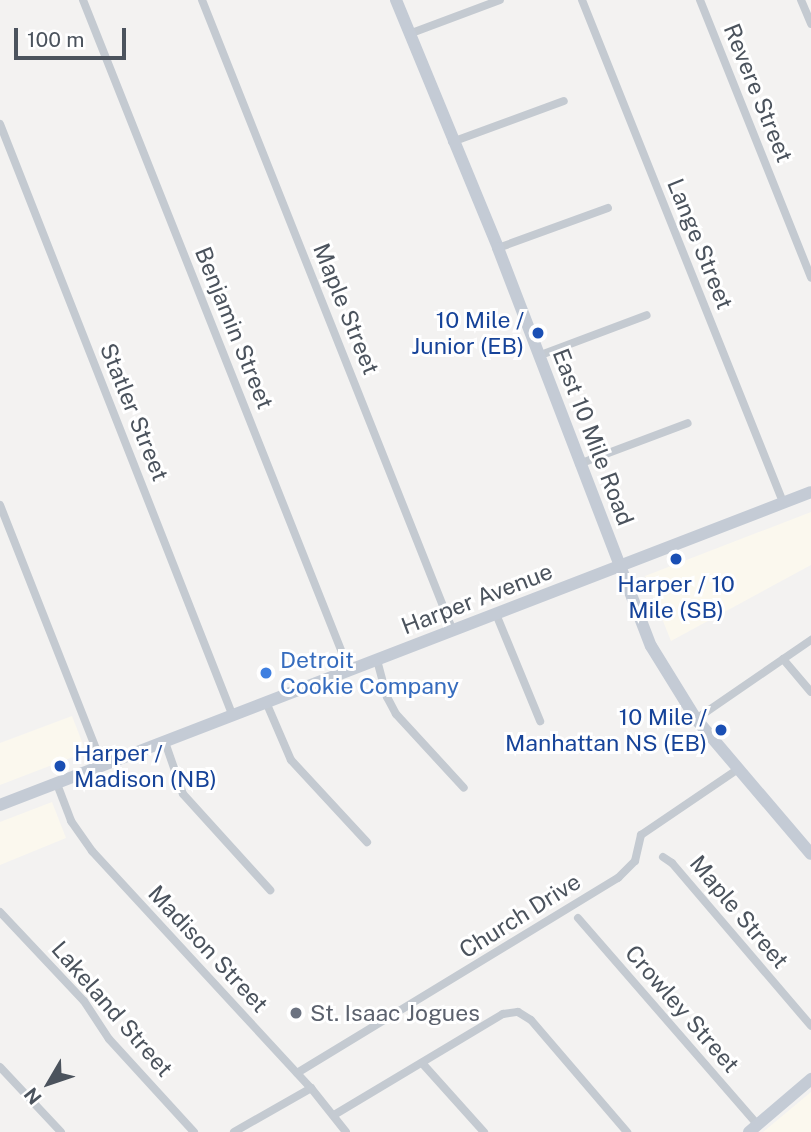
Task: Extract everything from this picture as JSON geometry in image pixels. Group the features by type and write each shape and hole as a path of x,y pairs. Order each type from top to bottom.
{"street":[{"name":"Benjamin Street","path":"83,0 349,670"},
{"name":"Maple Street","path":"202,0 453,631"},
{"name":"East 10 Mile Road","path":"396,0 452,142 498,248 651,646 696,719 811,854"},
{"path":"409,34 500,0"},
{"name":"Lange Street","path":"582,0 783,502"},
{"name":"Revere Street","path":"700,0 811,278"},
{"path":"801,0 811,24"},
{"path":"452,142 564,101"},
{"name":"Statler Street","path":"0,124 232,714"},
{"path":"498,248 608,208"},
{"path":"538,356 647,315"},
{"path":"579,464 688,422"},
{"name":"Harper Avenue","path":"0,805 811,492"},
{"path":"0,505 103,766"},
{"path":"496,614 540,721"},
{"path":"696,719 811,640"},
{"path":"783,659 811,692"},
{"path":"377,660 387,697 396,714 464,788"},
{"path":"266,702 291,760 367,842"},
{"path":"165,742 183,794 270,890"},
{"name":"Church Drive","path":"298,1073 618,878 635,861 641,835 738,769"},
{"name":"Madison Street","path":"57,783 71,821 92,851 298,1073 346,1132"},
{"name":"Maple Street","path":"663,856 672,863 811,1027"},
{"name":"Lakeland Street","path":"0,912 84,1002 109,1040 194,1132"},
{"name":"Crowley Street","path":"578,918 753,1129"},
{"path":"334,1115 503,1014 518,1012 531,1020 627,1132"},
{"path":"422,1063 484,1132"},
{"path":"0,1067 61,1132"},
{"path":"753,1129 811,1079"},
{"path":"233,1132 311,1088"}],"shaded area":[{"path":"811,512 811,565 671,641 645,576"},
{"path":"72,716 86,752 0,785 0,743"},
{"path":"52,802 66,838 0,865 0,822"},
{"path":"811,1092 811,1132 763,1132"}],"place":[{"name":"10 Mile / Junior (EB)","path":"538,333"},
{"name":"Harper / 10 Mile (SB)","path":"676,559"},
{"name":"Detroit Cookie Company","path":"266,673"},
{"name":"10 Mile / Manhattan NS (EB)","path":"721,730"},
{"name":"Harper / Madison (NB)","path":"60,766"},
{"name":"St. Isaac Jogues","path":"296,1013"}]}
